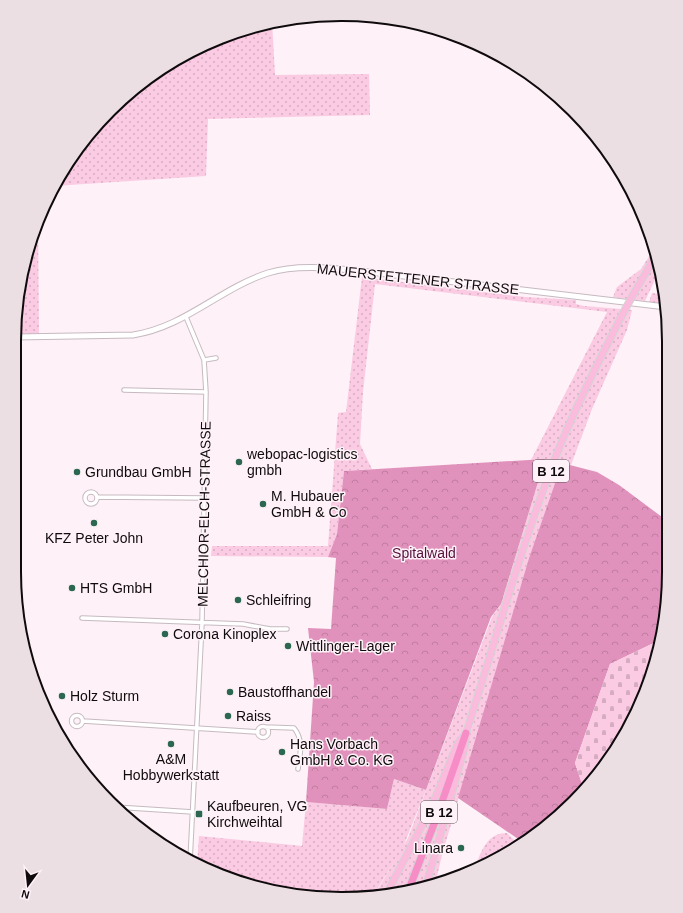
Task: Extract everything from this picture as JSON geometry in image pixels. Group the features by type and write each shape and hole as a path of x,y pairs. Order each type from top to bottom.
{"highway":[{"name":"B 12","path":"411,884 436,819 466,733"}],"main road":[{"name":"B 12","path":"428,880 465,746 466,733 519,566 558,451 579,401 634,293 652,262"},
{"name":"MAUERSTETTENER STRASSE","path":"21,336 133,335 162,329 256,278 269,273 286,270 314,268 361,271 660,306"},
{"path":"390,888 431,808 458,743 466,733"}],"street":[{"name":"MELCHIOR-ELCH-STRASSE","path":"186,317 204,360 206,392 202,623 198,728 190,854"},
{"path":"204,360 216,358"},
{"path":"124,390 206,392"},
{"path":"97,497 204,498"},
{"path":"82,618 248,624 270,629 287,629"},
{"path":"83,722 258,732"},
{"path":"258,732 261,737 266,736 269,732 265,727"},
{"path":"258,732 260,728 265,727 294,728 299,734 301,743 298,769"},
{"path":"125,808 193,812"}],"green space":[{"path":"272,29 275,75 369,74 370,115 208,119 206,176 62,185 87,146 115,115 146,87 181,64 219,45 238,38"},
{"path":"38,238 39,335 21,335 27,279"},
{"path":"650,255 651,261 632,293 638,294 653,267 656,278 645,301 613,297 617,287 641,269"},
{"path":"362,277 525,297 576,300 576,304 584,306 632,310 627,330 592,409 571,465 562,463 529,558 442,855 437,876 439,877 430,879 479,702 537,520 582,401 577,400 462,732 430,807 389,888 378,889 408,838 492,617 501,604 545,459 531,460 607,312 375,284 363,392 360,444 372,469 344,471 337,534 328,557 211,556 212,546 328,546 338,413 346,412"},
{"path":"652,293 658,294 659,304 649,302"},
{"name":"Spitalwald","path":"545,459 501,604 491,617 426,790 394,779 387,809 306,802 314,682 308,628 331,629 336,558 328,557 337,534 344,471"},
{"path":"562,463 597,472 619,485 662,517 661,592 654,643 610,664 575,763 582,783 553,812 537,826 518,839 458,798 529,558"},
{"path":"654,643 645,675 629,713 608,750 582,783 575,763 610,664"},
{"path":"455,758 408,885 392,888"},
{"path":"394,779 426,790 403,847 377,890 342,892 279,886 238,875 198,858 199,836 302,846 306,802 387,809"},
{"path":"453,780 425,881 414,883"},
{"path":"507,833 515,841 477,862 482,849 486,844 494,836"}],"place":[{"name":"webopac-logistics gmbh","path":"239,462"},
{"name":"Grundbau GmbH","path":"77,472"},
{"name":"M. Hubauer GmbH & Co","path":"263,504"},
{"name":"KFZ Peter John","path":"94,523"},
{"name":"HTS GmbH","path":"72,588"},
{"name":"Schleifring","path":"238,600"},
{"name":"Corona Kinoplex","path":"165,634"},
{"name":"Wittlinger-Lager","path":"288,646"},
{"name":"Baustoffhandel","path":"230,692"},
{"name":"Holz Sturm","path":"62,696"},
{"name":"Raiss","path":"228,716"},
{"name":"A&M Hobbywerkstatt","path":"171,744"},
{"name":"Hans Vorbach GmbH & Co. KG","path":"282,752"},
{"name":"Kaufbeuren, VG Kirchweihtal","path":"199,814"},
{"name":"Linara","path":"461,848"}]}
